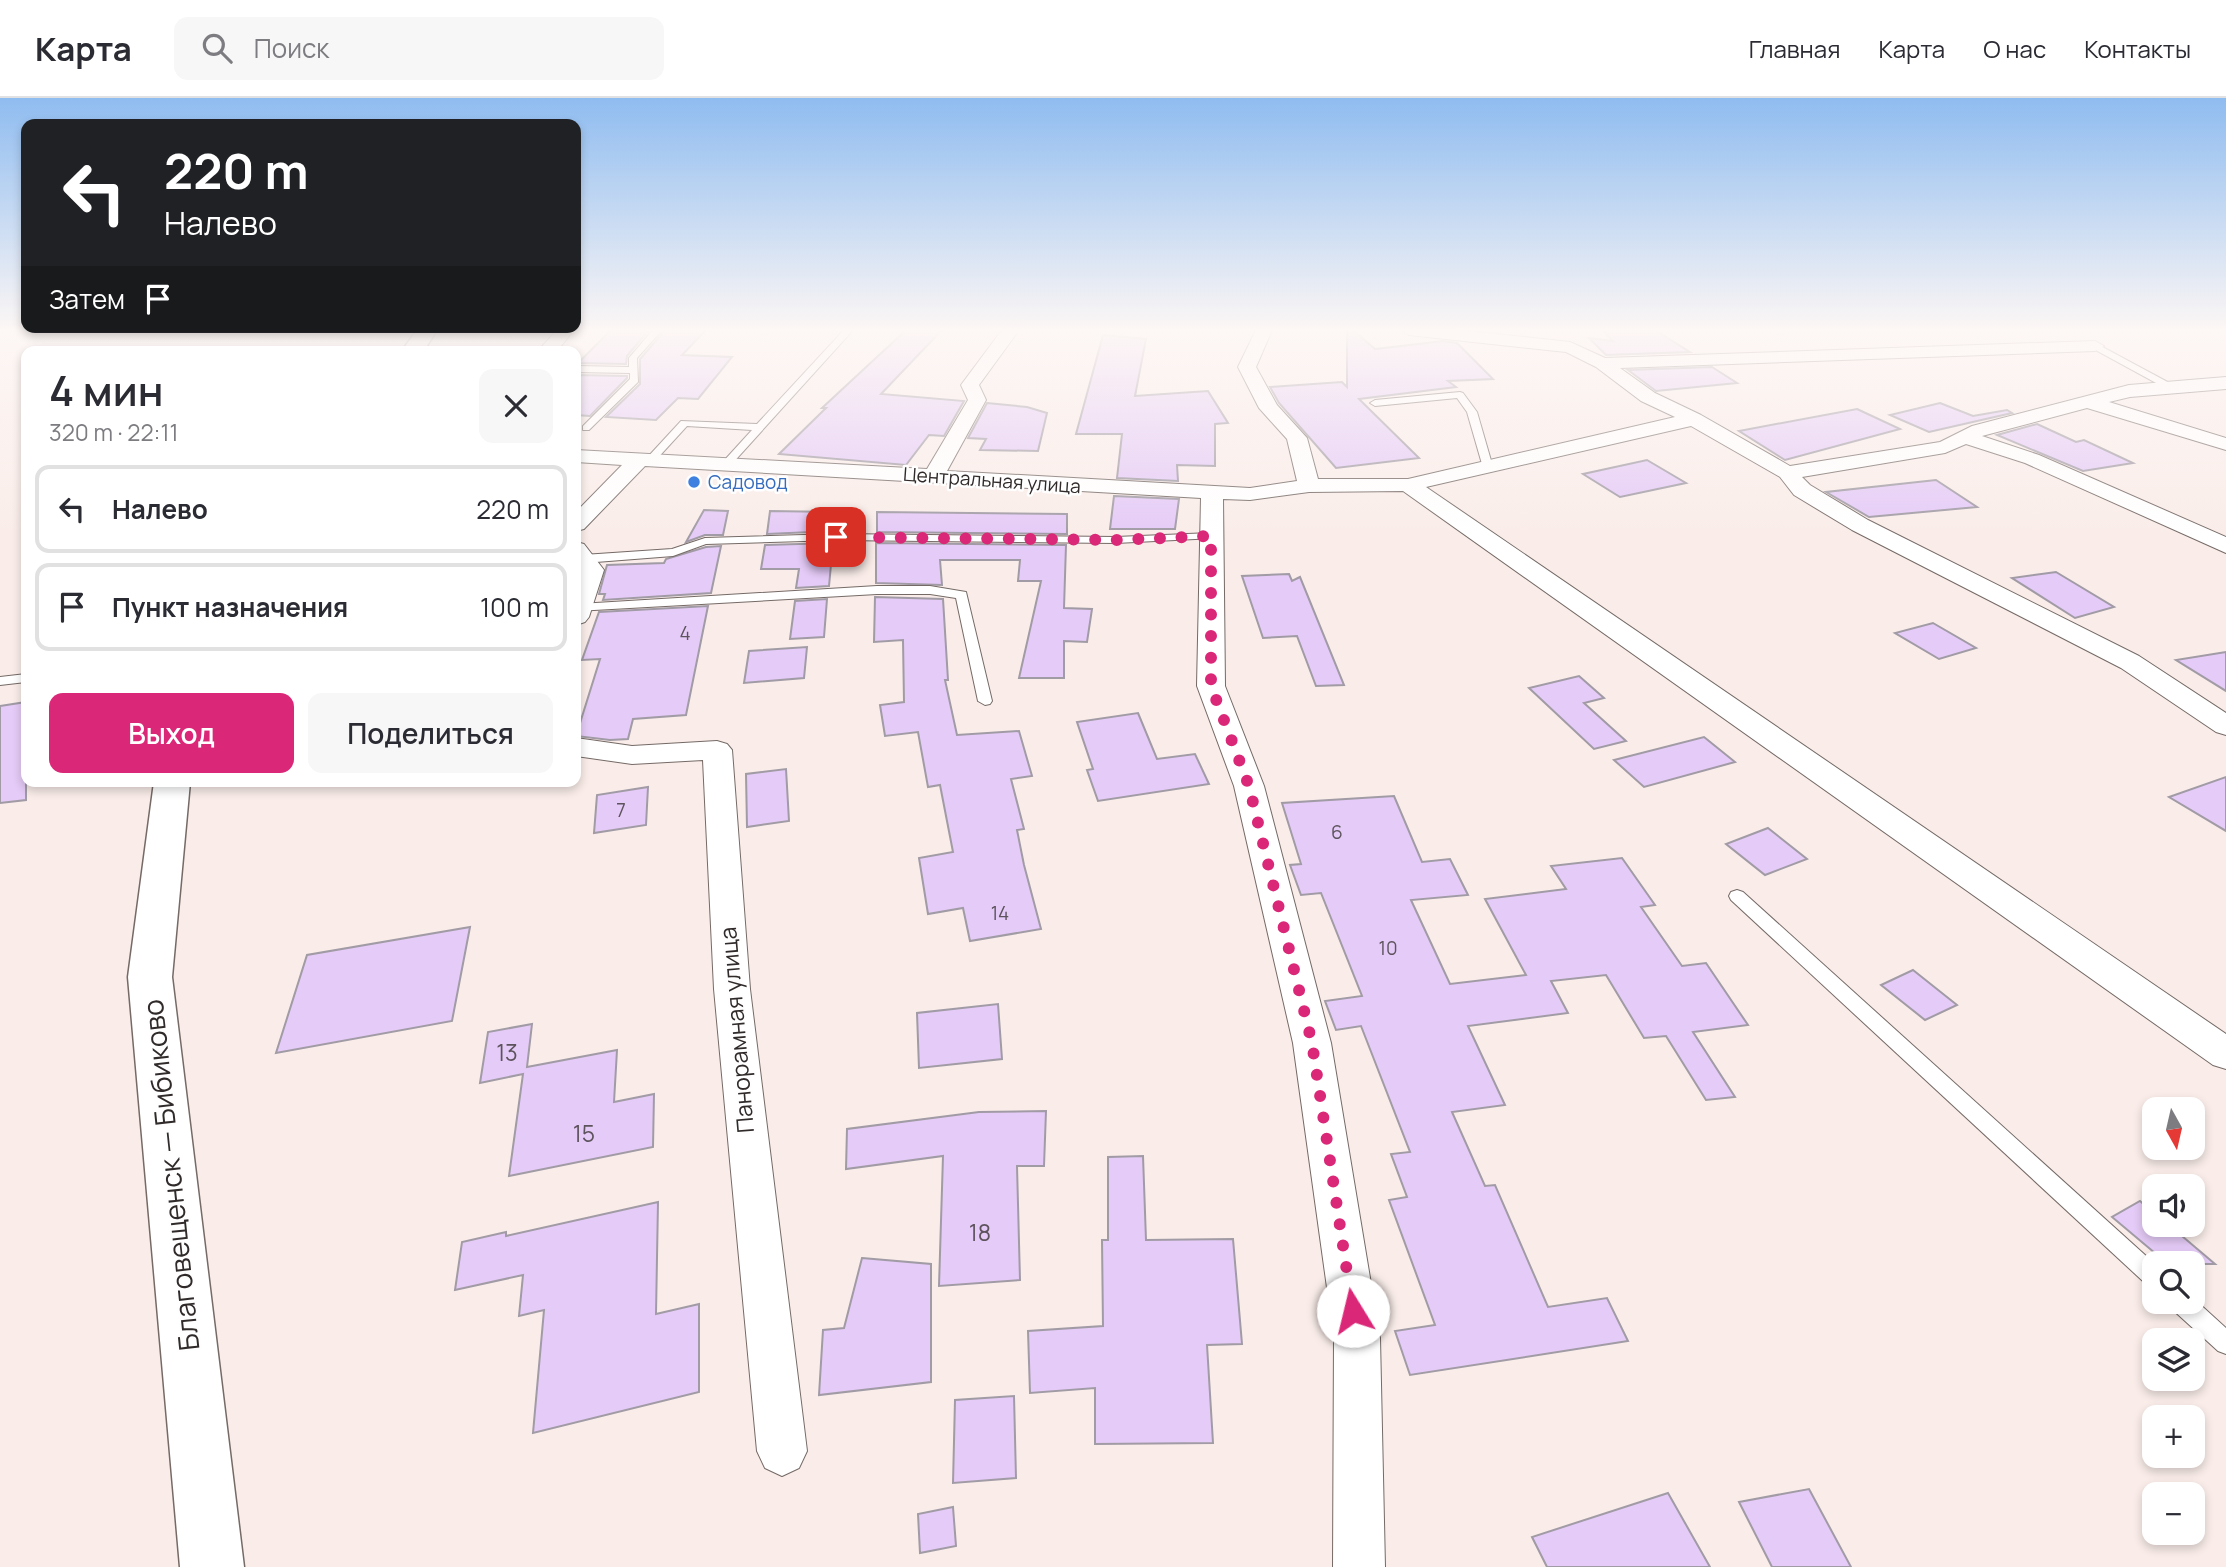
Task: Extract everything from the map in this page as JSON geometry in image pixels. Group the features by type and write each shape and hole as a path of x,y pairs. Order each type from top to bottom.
{"main road":[{"name":"Благовещенск — Бибиково","path":"171,787 150,977 212,1567"}],"street":[{"path":"933,477 976,399"},
{"path":"1264,399 1269,408 1297,438 1309,486"},
{"path":"1651,399 1694,419 1787,472 1802,490 1860,525 2130,662 2226,726"},
{"path":"1787,472 1945,447 1979,430 2101,399"},
{"path":"2088,402 2226,444"},
{"name":"Центральная улица","path":"581,456 1212,494 1250,494 1309,486 1408,485 1487,464 1694,419"},
{"path":"1963,438 2032,459 2226,546"},
{"path":"581,519 645,460"},
{"path":"1408,485 2226,1054"},
{"path":"1212,494 1211,686 1249,786 1312,1043 1357,1338 1359,1567"},
{"path":"581,556 592,570 581,601"},
{"name":"Панорамная улица","path":"581,748 632,755 718,750 732,989 782,1451"}],"lane":[{"path":"586,428 616,399"},
{"path":"726,464 785,399"},
{"path":"1375,403 1422,399"},
{"path":"1463,399 1472,412 1487,464"},
{"path":"645,460 684,423 759,427"},
{"path":"581,554 673,552 705,541 836,537 1116,540 1211,536"},
{"path":"581,612 877,590 930,590 962,595 985,701"},
{"path":"0,681 21,679"},
{"path":"1737,896 2142,1266"},
{"path":"2194,1314 2226,1343"}],"building":[{"path":"581,399 607,399 590,416 581,415"},
{"path":"625,399 677,399 656,420 606,417"},
{"path":"832,399 964,401 944,436 929,435 906,465 779,454 826,408 822,408"},
{"path":"1086,399 1213,399 1228,423 1215,424 1215,466 1177,465 1178,481 1117,478 1122,434 1076,434"},
{"path":"1276,399 1363,399 1359,399 1419,458 1336,468"},
{"path":"987,403 1027,407 1047,413 1038,451 980,450 986,439 968,438"},
{"path":"1940,403 1973,416 2007,410 2012,413 1929,432 1890,415"},
{"path":"1857,409 1900,429 1785,460 1739,431"},
{"path":"2037,424 2076,442 2084,440 2133,463 2083,471 1997,435"},
{"path":"1647,460 1686,483 1620,497 1583,474"},
{"path":"1936,480 1977,507 1869,517 1826,492"},
{"path":"1114,496 1179,499 1175,529 1110,529"},
{"path":"704,510 728,511 723,535 705,535 686,542"},
{"path":"770,511 836,512 834,531 767,534"},
{"path":"877,512 1067,514 1067,534 877,532"},
{"path":"833,543 829,586 796,588 799,569 761,569 765,545"},
{"path":"876,543 1066,545 1064,608 1092,609 1087,642 1064,641 1064,678 1019,678 1041,581 1018,581 1020,560 940,560 942,585 876,583"},
{"path":"721,546 711,593 603,600 605,594 599,594 607,565 664,563 666,559 706,547"},
{"path":"2056,572 2114,607 2075,618 2012,578"},
{"path":"1289,574 1292,581 1300,577 1344,685 1316,686 1297,636 1263,638 1242,576"},
{"path":"875,597 943,599 948,680 945,680 957,735 1019,731 1032,776 1011,779 1024,829 1017,830 1024,865 1041,929 970,941 963,908 928,914 919,858 953,852 940,785 928,787 918,732 885,736 880,705 904,702 903,640 874,642"},
{"path":"827,599 824,637 790,639 795,601"},
{"path":"708,606 686,715 633,719 628,739 581,737 581,720 600,659 582,660 599,612"},
{"path":"1933,623 1976,648 1939,659 1895,633"},
{"path":"807,647 804,678 744,683 749,651"},
{"path":"2226,652 2226,691 2176,660"},
{"path":"1579,676 1604,698 1584,703 1626,741 1594,749 1529,688"},
{"path":"21,703 21,787 26,787 26,800 0,803 0,706"},
{"path":"1138,713 1157,759 1195,754 1209,784 1098,801 1087,770 1093,769 1077,722"},
{"path":"1704,737 1735,762 1644,787 1614,760"},
{"path":"786,769 789,821 747,827 746,774"},
{"path":"2226,777 2226,831 2169,797"},
{"path":"648,787 646,825 594,833 597,795"},
{"path":"1394,796 1422,862 1450,859 1468,895 1411,900 1450,984 1526,975 1485,899 1566,889 1551,866 1622,858 1655,905 1641,907 1682,966 1706,963 1748,1025 1693,1032 1735,1097 1706,1100 1666,1036 1644,1038 1606,975 1551,981 1568,1013 1468,1026 1505,1105 1452,1112 1485,1186 1495,1185 1548,1307 1607,1298 1628,1341 1410,1375 1395,1331 1435,1325 1389,1200 1407,1197 1391,1154 1410,1152 1361,1026 1336,1030 1325,1001 1362,996 1321,893 1301,895 1290,865 1301,864 1282,803"},
{"path":"1768,828 1807,859 1765,875 1726,844"},
{"path":"470,927 452,1021 276,1053 307,955"},
{"path":"1913,970 1957,1005 1925,1020 1881,985"},
{"path":"998,1004 1002,1059 919,1068 917,1013"},
{"path":"532,1024 527,1067 617,1050 614,1102 654,1094 653,1147 509,1176 523,1074 480,1083 488,1032"},
{"path":"1046,1111 1044,1166 1017,1166 1020,1280 939,1286 943,1156 846,1169 847,1129 979,1112"},
{"path":"1143,1156 1146,1240 1233,1239 1242,1344 1207,1345 1213,1443 1095,1444 1095,1388 1030,1393 1028,1331 1103,1326 1102,1240 1108,1240 1108,1157"},
{"path":"2140,1201 2142,1237 2183,1237 2200,1251 2153,1251 2112,1217"},
{"path":"658,1202 656,1314 699,1304 699,1392 533,1433 544,1310 519,1316 523,1275 455,1290 462,1242 506,1232 506,1236"},
{"path":"2205,1256 2215,1264 2205,1264"},
{"path":"862,1258 931,1264 931,1382 819,1395 823,1330 844,1328"},
{"path":"1014,1396 1016,1478 953,1483 955,1400"},
{"path":"1809,1489 1851,1567 1772,1567 1739,1502"},
{"path":"1668,1493 1710,1567 1547,1567 1532,1537"},
{"path":"953,1507 956,1546 920,1553 918,1514"}],"place":[{"name":"Садовод","path":"694,482"}],"route":[{"path":"836,537 1116,540 1211,536 1211,686 1249,786 1312,1043 1353,1311"}]}
